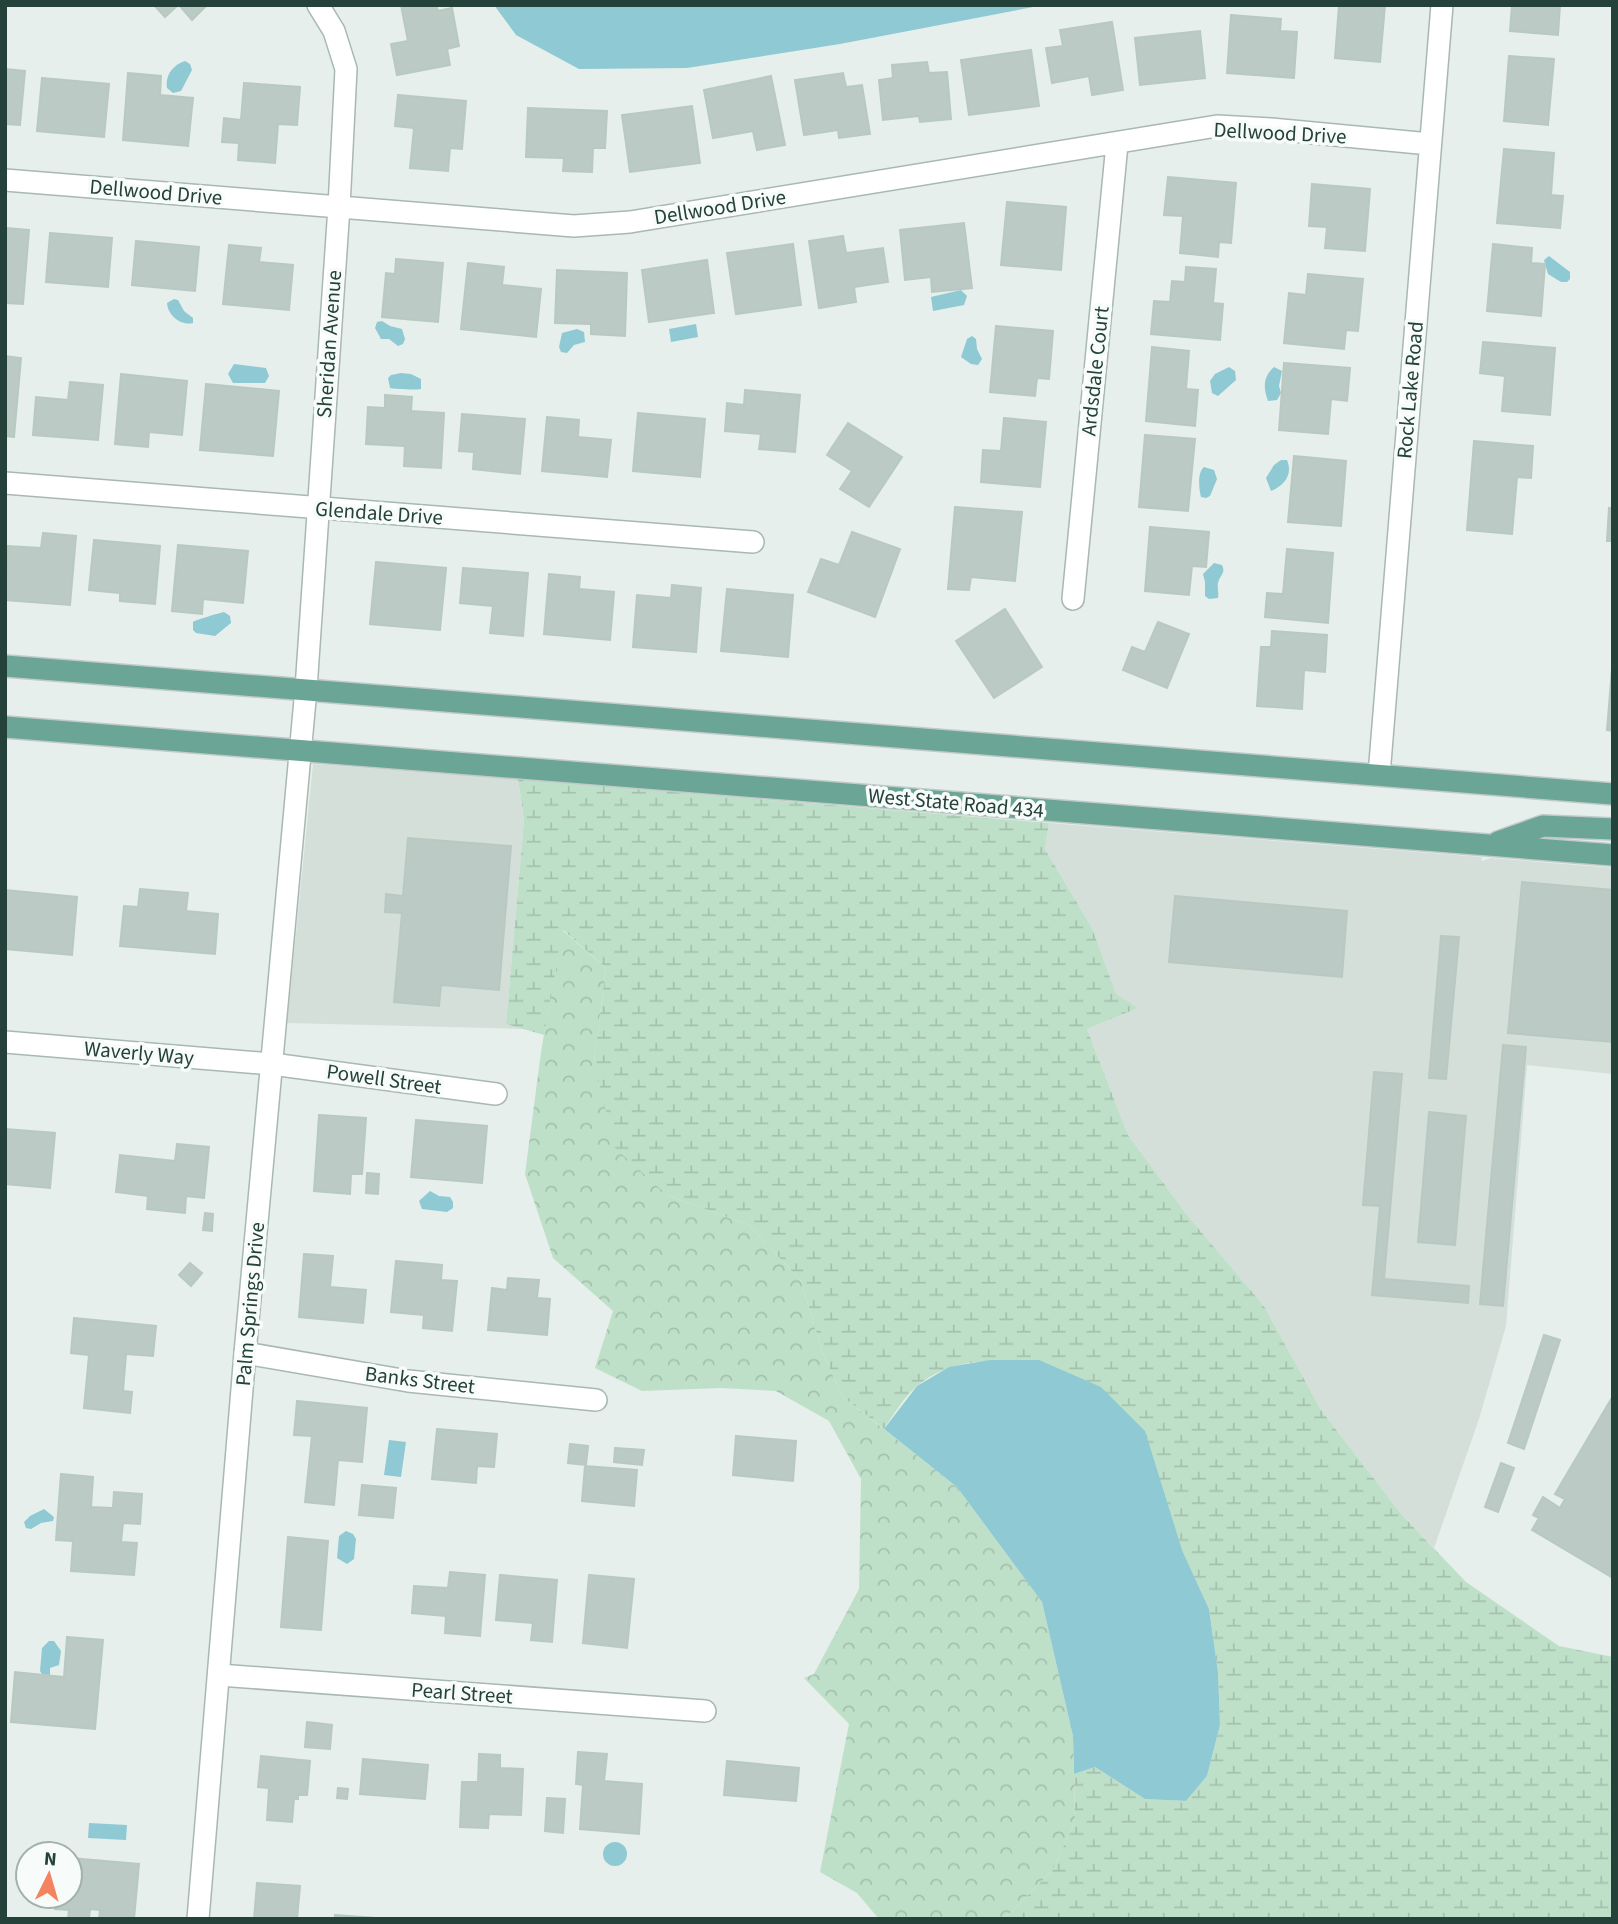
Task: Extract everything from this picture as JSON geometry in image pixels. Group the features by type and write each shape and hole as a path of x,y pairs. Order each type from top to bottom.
{"main road":[{"path":"5,666 1613,794"},
{"name":"West State Road 434","path":"5,727 1613,855"},
{"path":"1489,845 1543,826 1613,829"}],"street":[{"name":"Sheridan Avenue","path":"306,689 346,69 334,31 318,5"},
{"name":"Rock Lake Road","path":"1379,775 1442,5"},
{"name":"Dellwood Drive","path":"5,180 574,226 630,222 1217,126 1430,144"},
{"name":"Ardsdale Court","path":"1073,599 1117,144"},
{"name":"Glendale Drive","path":"5,483 753,542"},
{"name":"Palm Springs Drive","path":"198,1919 245,1353 306,689"},
{"name":"Waverly Way","path":"5,1042 272,1064"},
{"name":"Powell Street","path":"272,1064 496,1094"},
{"name":"Banks Street","path":"245,1353 408,1381 596,1400"},
{"name":"Pearl Street","path":"219,1675 705,1711"}],"shaded area":[{"path":"313,764 518,779 524,820 506,1023 525,1029 287,1023"},
{"path":"1049,823 1481,857 1482,861 1491,858 1613,868 1613,1074 1527,1065 1506,1326 1479,1419 1434,1548 1402,1515 1321,1410 1264,1306 1187,1215 1128,1135 1087,1029 1138,1008 1116,995 1092,928 1045,849"}],"green space":[{"path":"518,779 1049,823 1045,849 1092,928 1116,994 1138,1008 1087,1029 1128,1135 1187,1215 1264,1306 1321,1410 1402,1515 1466,1582 1559,1646 1613,1657 1613,1919 1004,1919 1052,1871 1075,1821 1074,1774 1095,1767 1145,1799 1186,1801 1207,1776 1220,1725 1218,1672 1209,1609 1182,1550 1039,1360 975,1362 945,1370 912,1390 884,1429 843,1397 823,1354 801,1281 749,1225 667,1195 615,1148 594,1062 606,968 563,930 544,1035 506,1024 524,820"},
{"path":"562,930 606,968 594,1062 667,1195 749,1225 801,1281 823,1354 843,1397 957,1487 1042,1602 1073,1736 1075,1821 1052,1871 1004,1919 879,1919 857,1893 820,1872 849,1724 804,1678 814,1674 859,1589 861,1479 829,1421 776,1391 720,1388 642,1391 595,1368 613,1311 553,1258 525,1174 541,1052"}],"water":[{"path":"494,5 1044,5 840,44 687,68 579,69 516,35"},
{"path":"185,61 190,64 192,70 181,91 173,93 167,88 169,75 177,65"},
{"path":"1549,256 1570,272 1567,282 1561,282 1548,274 1544,260"},
{"path":"961,290 967,296 964,305 933,311 931,297"},
{"path":"178,300 184,311 193,318 193,323 184,323 173,316 167,303"},
{"path":"382,321 402,329 405,339 403,344 398,346 389,339 381,339 375,328 377,322"},
{"path":"696,324 698,337 671,342 669,329"},
{"path":"577,329 584,332 585,342 574,345 567,353 561,352 559,347 562,333"},
{"path":"972,336 976,339 982,359 978,365 961,357 967,339"},
{"path":"234,364 266,368 269,376 265,383 233,383 228,374"},
{"path":"1229,367 1235,371 1236,380 1218,396 1212,393 1210,381 1215,374"},
{"path":"1274,367 1282,371 1279,386 1281,393 1277,400 1268,401 1265,382"},
{"path":"401,373 421,379 421,389 390,388 388,378"},
{"path":"1281,460 1287,460 1288,474 1280,486 1271,491 1266,478 1274,465"},
{"path":"1204,467 1214,470 1217,479 1210,496 1206,498 1201,497 1199,486 1200,473"},
{"path":"1214,563 1222,565 1223,570 1218,583 1218,598 1209,599 1205,596 1203,574"},
{"path":"224,612 230,616 231,623 215,636 196,633 193,630 193,622"},
{"path":"430,1191 439,1196 450,1197 453,1208 447,1212 422,1209 419,1201"},
{"path":"990,1360 1039,1360 1101,1387 1145,1431 1182,1550 1209,1609 1218,1672 1220,1725 1207,1776 1186,1801 1145,1799 1095,1767 1074,1774 1073,1736 1042,1602 957,1487 884,1429 917,1386 949,1367"},
{"path":"389,1440 406,1442 401,1477 384,1475"},
{"path":"44,1509 54,1517 53,1521 41,1523 31,1529 26,1528 24,1522"},
{"path":"346,1531 356,1539 354,1559 347,1564 337,1558 339,1536"},
{"path":"49,1641 54,1641 61,1651 59,1665 50,1668 50,1675 40,1671 42,1648"},
{"path":"89,1823 127,1825 126,1840 88,1838"},
{"path":"615,1842 624,1845 627,1854 624,1863 615,1866 606,1863 603,1854 606,1845"}],"building":[{"path":"154,5 178,5 165,17"},
{"path":"179,5 207,5 192,20"},
{"path":"401,5 436,5 438,11 452,8 459,46 447,49 450,65 397,75 391,44 408,41"},
{"path":"1339,5 1385,5 1380,62 1335,58"},
{"path":"1512,5 1560,5 1558,35 1510,31"},
{"path":"1231,15 1281,19 1280,31 1297,32 1294,78 1227,73"},
{"path":"1112,22 1123,90 1092,95 1089,76 1052,83 1046,48 1063,46 1060,30"},
{"path":"1200,31 1205,78 1140,85 1135,38"},
{"path":"1031,50 1039,106 969,115 961,60"},
{"path":"1509,56 1554,59 1548,125 1504,121"},
{"path":"927,62 929,73 947,72 951,119 920,122 919,116 883,120 879,80 893,78 892,65"},
{"path":"5,69 25,71 20,125 5,124"},
{"path":"128,73 161,76 160,95 193,98 188,146 123,140"},
{"path":"843,73 846,87 862,85 870,134 839,138 838,130 804,135 795,80"},
{"path":"771,76 785,145 757,150 753,131 713,138 704,90"},
{"path":"42,78 109,84 104,137 37,131"},
{"path":"244,83 300,87 297,125 278,124 275,163 238,160 239,143 222,142 224,118 241,120"},
{"path":"398,95 466,101 462,149 450,148 448,171 410,168 414,128 395,126"},
{"path":"692,106 700,163 630,172 622,115"},
{"path":"528,108 607,111 605,148 593,148 592,172 563,171 564,158 526,157"},
{"path":"1504,149 1554,153 1551,195 1563,196 1560,228 1497,223"},
{"path":"1168,177 1236,183 1231,243 1219,242 1218,257 1180,253 1183,216 1164,215"},
{"path":"1312,184 1370,189 1365,251 1325,248 1327,227 1309,226"},
{"path":"1007,202 1066,207 1061,270 1001,265"},
{"path":"964,223 972,288 932,292 931,277 905,280 900,230"},
{"path":"5,228 29,230 23,304 5,303"},
{"path":"50,233 112,238 108,287 46,282"},
{"path":"843,236 846,253 883,248 888,282 854,287 856,302 819,308 809,241"},
{"path":"136,241 199,247 195,291 132,285"},
{"path":"793,244 801,305 736,314 727,253"},
{"path":"1493,244 1532,248 1531,263 1545,264 1541,316 1487,311"},
{"path":"229,245 261,248 259,262 293,265 289,310 223,304"},
{"path":"396,259 443,263 438,322 382,317 386,273 395,274"},
{"path":"707,260 714,313 649,322 642,270"},
{"path":"468,263 504,267 502,285 541,289 536,337 461,329"},
{"path":"1186,267 1216,269 1213,303 1223,304 1220,340 1151,334 1154,301 1170,302 1172,281 1185,282"},
{"path":"557,270 627,273 625,336 591,334 591,324 555,323"},
{"path":"1308,274 1363,279 1358,331 1346,330 1344,349 1284,343 1289,293 1306,295"},
{"path":"996,326 1053,331 1049,379 1037,378 1035,396 990,392"},
{"path":"1483,342 1555,348 1550,415 1502,411 1505,376 1480,373"},
{"path":"1152,347 1189,351 1186,389 1198,390 1195,426 1146,421"},
{"path":"5,356 21,358 14,437 5,436"},
{"path":"1284,363 1350,368 1347,401 1331,399 1328,434 1279,430"},
{"path":"121,374 187,381 182,435 149,432 148,447 115,444"},
{"path":"70,382 103,385 98,440 33,435 36,397 68,400"},
{"path":"206,384 279,391 273,456 200,450"},
{"path":"745,390 800,395 795,452 759,449 761,434 725,431 727,403 744,405"},
{"path":"385,395 412,397 411,411 444,413 441,468 404,466 405,446 366,444 368,407 385,408"},
{"path":"638,413 705,419 700,477 633,471"},
{"path":"462,414 525,419 520,474 473,469 474,452 459,451"},
{"path":"547,417 579,420 578,437 611,440 607,477 542,471"},
{"path":"1004,418 1046,422 1040,487 981,482 983,450 1001,451"},
{"path":"848,423 902,457 869,507 840,489 852,471 827,455"},
{"path":"1145,435 1195,439 1188,511 1139,507"},
{"path":"1474,441 1533,446 1531,478 1517,477 1512,534 1467,530"},
{"path":"1294,456 1346,461 1341,526 1288,522"},
{"path":"955,507 1022,512 1015,581 971,577 969,590 948,589"},
{"path":"1609,508 1613,508 1613,541 1607,541"},
{"path":"1150,527 1209,532 1206,567 1192,566 1189,595 1145,591"},
{"path":"852,532 900,549 875,617 808,592 821,559 839,565"},
{"path":"43,533 76,536 70,605 5,600 8,546 41,548"},
{"path":"94,540 160,546 155,604 120,601 120,593 89,590"},
{"path":"178,545 248,551 243,603 203,599 202,614 172,611"},
{"path":"1287,549 1333,553 1328,623 1265,617 1267,593 1283,594"},
{"path":"376,562 446,568 440,630 370,624"},
{"path":"463,568 528,573 523,636 490,633 493,606 460,603"},
{"path":"549,574 580,577 579,589 614,592 610,640 544,634"},
{"path":"672,585 701,588 696,652 633,647 637,595 671,598"},
{"path":"727,589 793,595 788,657 721,651"},
{"path":"1005,609 1042,667 994,698 956,641"},
{"path":"1158,622 1189,634 1167,688 1123,670 1132,647 1145,652"},
{"path":"1272,631 1327,635 1325,672 1304,670 1302,709 1257,706 1261,647 1271,647"},
{"path":"1613,669 1613,731 1607,730"},
{"path":"408,838 511,846 499,990 441,985 439,1006 394,1002 402,913 385,912 386,894 403,896"},
{"path":"1522,882 1613,890 1613,1042 1508,1033"},
{"path":"140,889 188,893 186,911 218,914 215,954 120,946 124,906 138,907"},
{"path":"5,890 77,897 72,955 5,949"},
{"path":"1175,896 1347,911 1342,977 1169,962"},
{"path":"1441,936 1459,937 1446,1079 1429,1078"},
{"path":"1503,1045 1526,1047 1503,1306 1480,1304"},
{"path":"1374,1072 1402,1074 1384,1279 1469,1286 1468,1303 1372,1295 1380,1206 1363,1205"},
{"path":"1429,1112 1466,1116 1455,1245 1418,1242"},
{"path":"319,1115 366,1118 362,1174 351,1174 350,1194 314,1191"},
{"path":"416,1120 487,1126 482,1183 411,1177"},
{"path":"5,1129 55,1133 50,1188 5,1184"},
{"path":"177,1144 209,1147 204,1198 186,1196 185,1213 147,1209 148,1196 116,1192 120,1155 175,1161"},
{"path":"367,1173 379,1174 378,1194 366,1193"},
{"path":"205,1213 213,1214 212,1231 203,1230"},
{"path":"304,1254 333,1256 330,1287 366,1290 363,1323 299,1317"},
{"path":"396,1261 442,1265 441,1280 457,1281 452,1331 423,1328 424,1315 391,1312"},
{"path":"190,1263 202,1273 191,1286 179,1275"},
{"path":"508,1278 539,1280 537,1298 550,1299 547,1335 488,1330 492,1288 507,1290"},
{"path":"74,1318 156,1326 153,1356 126,1354 123,1391 132,1392 130,1413 84,1408 89,1355 71,1353"},
{"path":"1544,1335 1560,1340 1524,1449 1508,1443"},
{"path":"1613,1396 1613,1578 1532,1530 1539,1518 1533,1515 1543,1497 1560,1508 1565,1499 1555,1494"},
{"path":"297,1401 367,1408 362,1462 338,1460 334,1505 305,1502 312,1436 294,1435"},
{"path":"437,1429 497,1434 494,1467 477,1466 476,1483 432,1479"},
{"path":"736,1436 796,1441 793,1481 733,1475"},
{"path":"570,1444 588,1446 586,1465 568,1463"},
{"path":"615,1448 644,1450 642,1465 614,1462"},
{"path":"1501,1463 1514,1468 1498,1512 1485,1507"},
{"path":"585,1466 637,1470 634,1506 582,1501"},
{"path":"61,1474 93,1477 91,1507 113,1508 114,1492 142,1494 140,1524 123,1523 121,1542 137,1543 134,1575 71,1571 73,1541 56,1540"},
{"path":"362,1485 396,1488 393,1518 359,1515"},
{"path":"288,1537 328,1541 321,1630 281,1627"},
{"path":"450,1572 485,1575 480,1636 445,1633 446,1616 412,1613 414,1586 448,1588"},
{"path":"500,1575 557,1580 552,1642 531,1640 533,1623 496,1620"},
{"path":"589,1575 634,1579 627,1648 583,1643"},
{"path":"67,1637 103,1640 95,1729 11,1722 15,1672 64,1677"},
{"path":"307,1722 332,1725 330,1749 305,1747"},
{"path":"578,1752 607,1754 604,1781 642,1784 639,1834 580,1829 583,1785 576,1784"},
{"path":"479,1754 500,1755 500,1768 523,1769 521,1815 489,1814 488,1828 460,1827 462,1782 478,1782"},
{"path":"261,1756 310,1761 307,1795 298,1795 298,1799 294,1799 292,1822 267,1820 269,1788 258,1787"},
{"path":"363,1759 428,1765 425,1799 360,1794"},
{"path":"727,1761 799,1768 796,1801 724,1795"},
{"path":"338,1788 348,1789 347,1799 337,1798"},
{"path":"547,1798 565,1799 563,1833 545,1831"},
{"path":"84,1859 139,1864 134,1919 99,1919 100,1910 90,1909 89,1919 68,1919 69,1910 84,1910"},
{"path":"257,1883 300,1886 297,1919 254,1919"},
{"path":"335,1915 390,1919 335,1919"}]}
